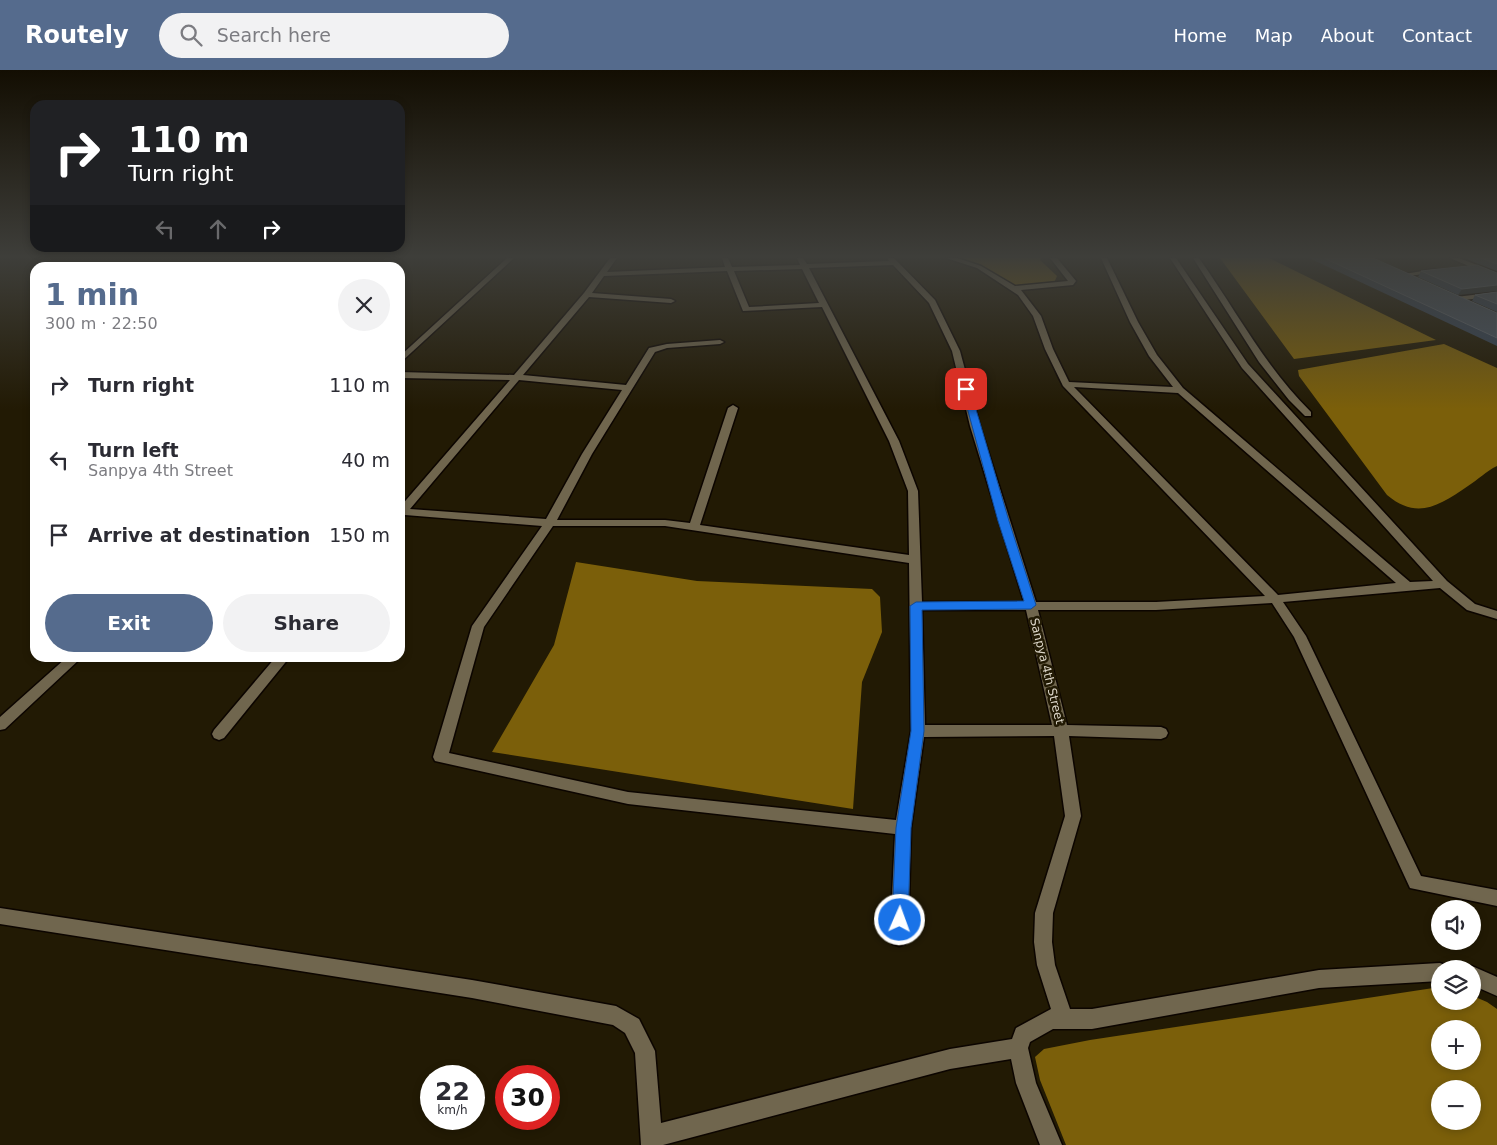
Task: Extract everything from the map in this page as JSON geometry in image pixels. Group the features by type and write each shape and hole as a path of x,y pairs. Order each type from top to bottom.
{"street":[{"path":"405,355 456,308"},
{"path":"405,507 519,378 577,308"},
{"path":"746,308 762,308"},
{"path":"827,308 894,441 913,492 918,731 903,828 900,938"},
{"name":"Sanpya 4th Street","path":"935,308 956,351 975,426 1031,605 1061,730 1073,816 1044,913 1043,942 1046,965 1064,1020"},
{"path":"1031,308 1037,316 1049,349 1066,384 1275,599 1300,636 1416,883 1497,898"},
{"path":"1128,308 1153,356 1180,390 1407,586"},
{"path":"1206,308 1245,366 1443,584 1471,607 1497,616"},
{"path":"1229,308 1289,396 1308,414"},
{"path":"720,342 667,346 652,350 586,454 550,523 478,626 440,757 628,798 903,828"},
{"path":"405,374 519,378 628,388"},
{"path":"1066,384 1180,390"},
{"path":"694,528 733,408"},
{"path":"405,512 550,523 665,523 915,560"},
{"path":"916,606 1156,606 1275,599 1443,584"},
{"path":"0,725 70,662"},
{"path":"219,734 279,662"},
{"path":"918,731 1061,730 1161,733"},
{"path":"0,916 472,989 616,1016 632,1026 645,1051 652,1141 950,1059 1018,1048"},
{"path":"1051,1145 1026,1083 1018,1048 1023,1035 1052,1019 1092,1019 1129,1014 1320,979 1431,973"},
{"path":"1481,979 1497,987"}],"shaded area":[{"path":"1257,308 1371,308 1436,340 1294,359"},
{"path":"1444,344 1497,368 1497,466 1472,484 1438,504 1418,508 1408,507 1387,495 1299,376 1298,370"},
{"path":"576,562 697,581 872,589 880,597 882,632 862,682 853,809 492,752 554,645"},
{"path":"1431,988 1431,1010 1481,1010 1481,999 1497,1009 1497,1145 1066,1145 1040,1080 1035,1057 1044,1049 1090,1040"}],"building":[{"path":"1432,308 1486,308 1497,313 1497,338"}],"route":[{"path":"900,920 903,828 918,731 916,606 1031,605 975,426 966,389"}]}
